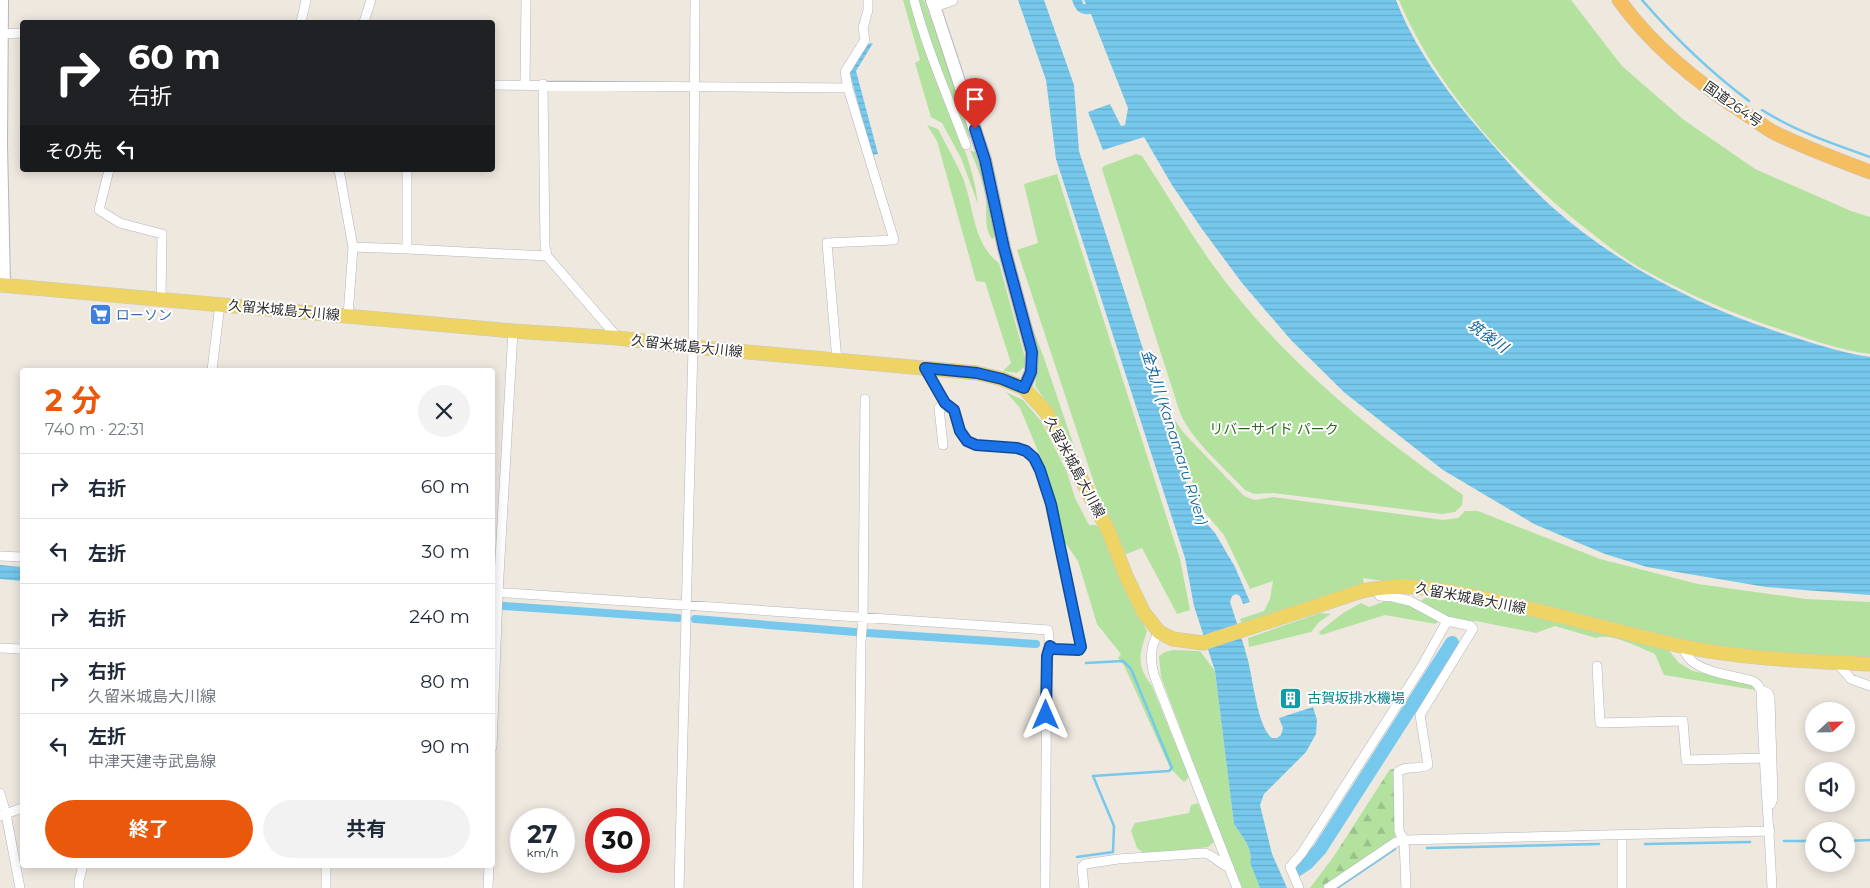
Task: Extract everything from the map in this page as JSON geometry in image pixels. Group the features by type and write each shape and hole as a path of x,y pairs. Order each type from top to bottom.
{"highway":[{"name":"国道264号","path":"1619,0 1664,49 1717,95 1773,132 1826,156 1870,172"}],"main road":[{"path":"2,0 2,285"},
{"path":"940,3 985,160 1004,248 1032,352 1031,372 1024,388"},
{"name":"久留米城島大川線","path":"2,285 513,331 618,338 693,348 977,373 1002,379 1024,388 1046,412 1109,532 1126,576 1144,614 1159,632 1173,638 1202,643 1375,588 1403,586 1442,590 1542,611 1682,646 1766,658 1870,664"}],"street":[{"path":"301,20 306,0"},
{"path":"365,20 371,0"},
{"path":"525,85 526,0"},
{"path":"679,888 693,348 695,0"},
{"path":"837,361 827,243 894,240 848,88 845,72 865,40 863,28 868,10 868,0"},
{"path":"914,0 932,56 966,145"},
{"path":"2,34 20,33"},
{"path":"543,84 545,246 547,256 618,338"},
{"path":"495,85 848,88"},
{"path":"108,172 99,210 120,223 162,234 161,300"},
{"path":"339,172 353,247 348,316"},
{"path":"407,172 407,249"},
{"path":"353,247 547,256"},
{"path":"212,368 220,304"},
{"path":"513,331 495,593 1048,630 1050,646 1047,656 1045,888"},
{"path":"925,368 945,403 954,410 960,431 967,441 976,445 1017,448 1026,451 1034,458 1040,470 1051,504 1081,647 1079,650 1054,649 1050,646"},
{"path":"858,888 865,399"},
{"path":"943,445 939,408 945,403"},
{"path":"0,556 20,558"},
{"path":"1375,588 1380,596 1410,601 1447,621 1471,626 1473,629 1420,715 1428,765 1401,769 1398,772 1400,831 1404,840 1406,888"},
{"path":"1299,888 1290,868 1302,853 1422,666 1447,621"},
{"path":"1159,632 1154,640 1151,651 1154,675 1237,888"},
{"path":"1682,646 1691,662 1702,668 1752,681 1761,690 1763,758 1770,831 1772,888"},
{"path":"0,648 20,649"},
{"path":"1837,662 1851,679 1870,686"},
{"path":"1597,666 1600,723 1683,721 1686,760 1763,758"},
{"path":"1761,690 1768,693 1770,698 1772,798 1768,807"},
{"path":"0,793 3,815 20,888"},
{"path":"3,815 20,809"},
{"path":"1328,888 1396,842 1404,840 1770,831"},
{"path":"1622,836 1622,888"},
{"path":"1084,888 1082,866 1118,859 1205,853 1229,868"},
{"path":"79,888 82,868"},
{"path":"326,868 326,888"},
{"path":"488,888 489,868"}],"green space":[{"path":"903,0 911,0 936,77 961,139 971,171 978,204 961,158 942,123 931,117 915,63 920,60"},
{"path":"917,0 924,0 972,137 969,138 940,71"},
{"path":"1399,0 1571,0 1622,66 1684,120 1755,169 1851,211 1870,217 1870,354 1824,344 1729,310 1664,280 1632,263 1610,248 1532,183 1479,127 1455,97 1434,65 1415,33"},
{"path":"927,125 938,129 963,178 975,224 984,246 999,263 1025,358 1024,367 1017,373 1003,371 1011,363 985,282 976,281 937,141"},
{"path":"970,150 977,153 984,175 995,237 992,239 987,226 984,187"},
{"name":"リバーサイド パーク","path":"1136,154 1142,156 1192,235 1236,296 1326,389 1393,444 1463,495 1462,505 1455,512 1442,514 1273,493 1254,494 1245,490 1200,444 1180,413 1102,169 1104,166"},
{"path":"1057,174 1180,559 1190,610 1177,614 1142,548 1126,554 1100,501 1017,250 1038,243 1024,184"},
{"path":"1023,303 1081,467 1058,418 1035,386 1038,364"},
{"path":"1006,392 1023,400 1041,421 1067,472 1075,498 1089,525 1096,525 1105,535 1127,595 1147,631 1142,647 1141,666 1152,686 1189,777 1184,782 1170,768 1124,665 1118,658 1121,654 1097,624 1078,561 1064,541 1045,468 1020,408"},
{"path":"1172,416 1183,432 1244,496 1255,500 1273,497 1443,520 1458,518 1465,511 1478,511 1600,559 1698,584 1806,599 1870,602 1870,659 1765,653 1695,644 1444,586 1406,579 1383,581 1363,578 1364,584 1243,626 1240,619 1264,611 1270,599 1273,581 1250,589 1224,535 1200,507"},
{"path":"1441,594 1666,647 1679,663 1693,671 1752,684 1755,690 1664,675 1655,654 1618,639 1610,637 1596,638 1555,626 1536,633 1476,621 1455,620 1421,601 1429,595"},
{"path":"1386,601 1408,604 1438,620 1436,624 1385,615 1321,635 1319,632 1343,613 1361,603 1369,607"},
{"path":"1320,613 1331,614 1319,622 1311,632 1249,647 1248,638"},
{"path":"1173,650 1200,651 1215,671 1234,824 1249,847 1250,863 1260,888 1241,888 1161,677 1159,656"},
{"path":"1390,769 1395,769 1395,838 1324,888 1310,888 1334,856"},
{"path":"1198,803 1214,842 1208,847 1145,854 1137,848 1131,831 1135,823 1189,813 1191,805"}],"water":[{"path":"1018,0 1044,0 1074,85 1079,151 1195,510 1215,533 1235,567 1250,602 1243,604 1240,596 1236,594 1232,596 1230,602 1247,657 1259,713 1263,723 1272,738 1277,738 1281,735 1283,728 1279,718 1313,707 1317,720 1316,734 1306,752 1264,794 1260,805 1272,854 1287,888 1260,888 1250,863 1249,847 1234,824 1215,671 1194,606 1185,558 1056,159 1046,80"},
{"name":"筑後川","path":"1072,0 1082,0 1083,4 1086,4 1084,0 1396,0 1421,51 1465,113 1532,188 1577,228 1630,264 1686,295 1715,308 1775,331 1846,352 1870,357 1870,595 1766,587 1647,567 1605,554 1534,524 1443,470 1345,393 1291,340 1242,283 1202,229 1172,185 1144,137 1103,150 1088,112 1110,104 1121,126 1125,125 1128,108 1091,14 1078,12"},
{"path":"873,43 856,71 878,154 872,155 849,70 868,44"},
{"path":"0,565 20,567 20,581 0,579"}],"waterway":[{"path":"1642,0 1693,53 1749,101"},
{"path":"1762,110 1801,131 1870,157"},
{"path":"504,606 678,618"},
{"path":"695,619 855,632"},
{"path":"868,633 1036,644"},
{"path":"1295,871 1307,863 1320,849 1452,643"},
{"path":"1077,857 1113,852 1114,826 1093,776 1169,771 1172,768 1131,669 1123,661 1086,663"},
{"path":"1855,841 1870,840"},
{"path":"1784,841 1805,841"},
{"path":"1645,844 1750,842"},
{"path":"1427,848 1599,844"},
{"path":"1337,888 1395,849"}],"place":[{"name":"ローソン","path":"100,315"},
{"name":"古賀坂排水機場","path":"1291,698"}],"route":[{"path":"975,129 985,160 1004,248 1032,352 1031,372 1024,388 1002,379 977,373 925,368 945,403 954,410 962,436 967,441 976,445 1017,448 1026,451 1034,458 1040,470 1051,504 1081,647 1079,650 1054,649 1050,646 1047,656 1046,715"}],"water label":[{"name":"金丸川 (Kanamaru River)","path":"1175,437"}]}
